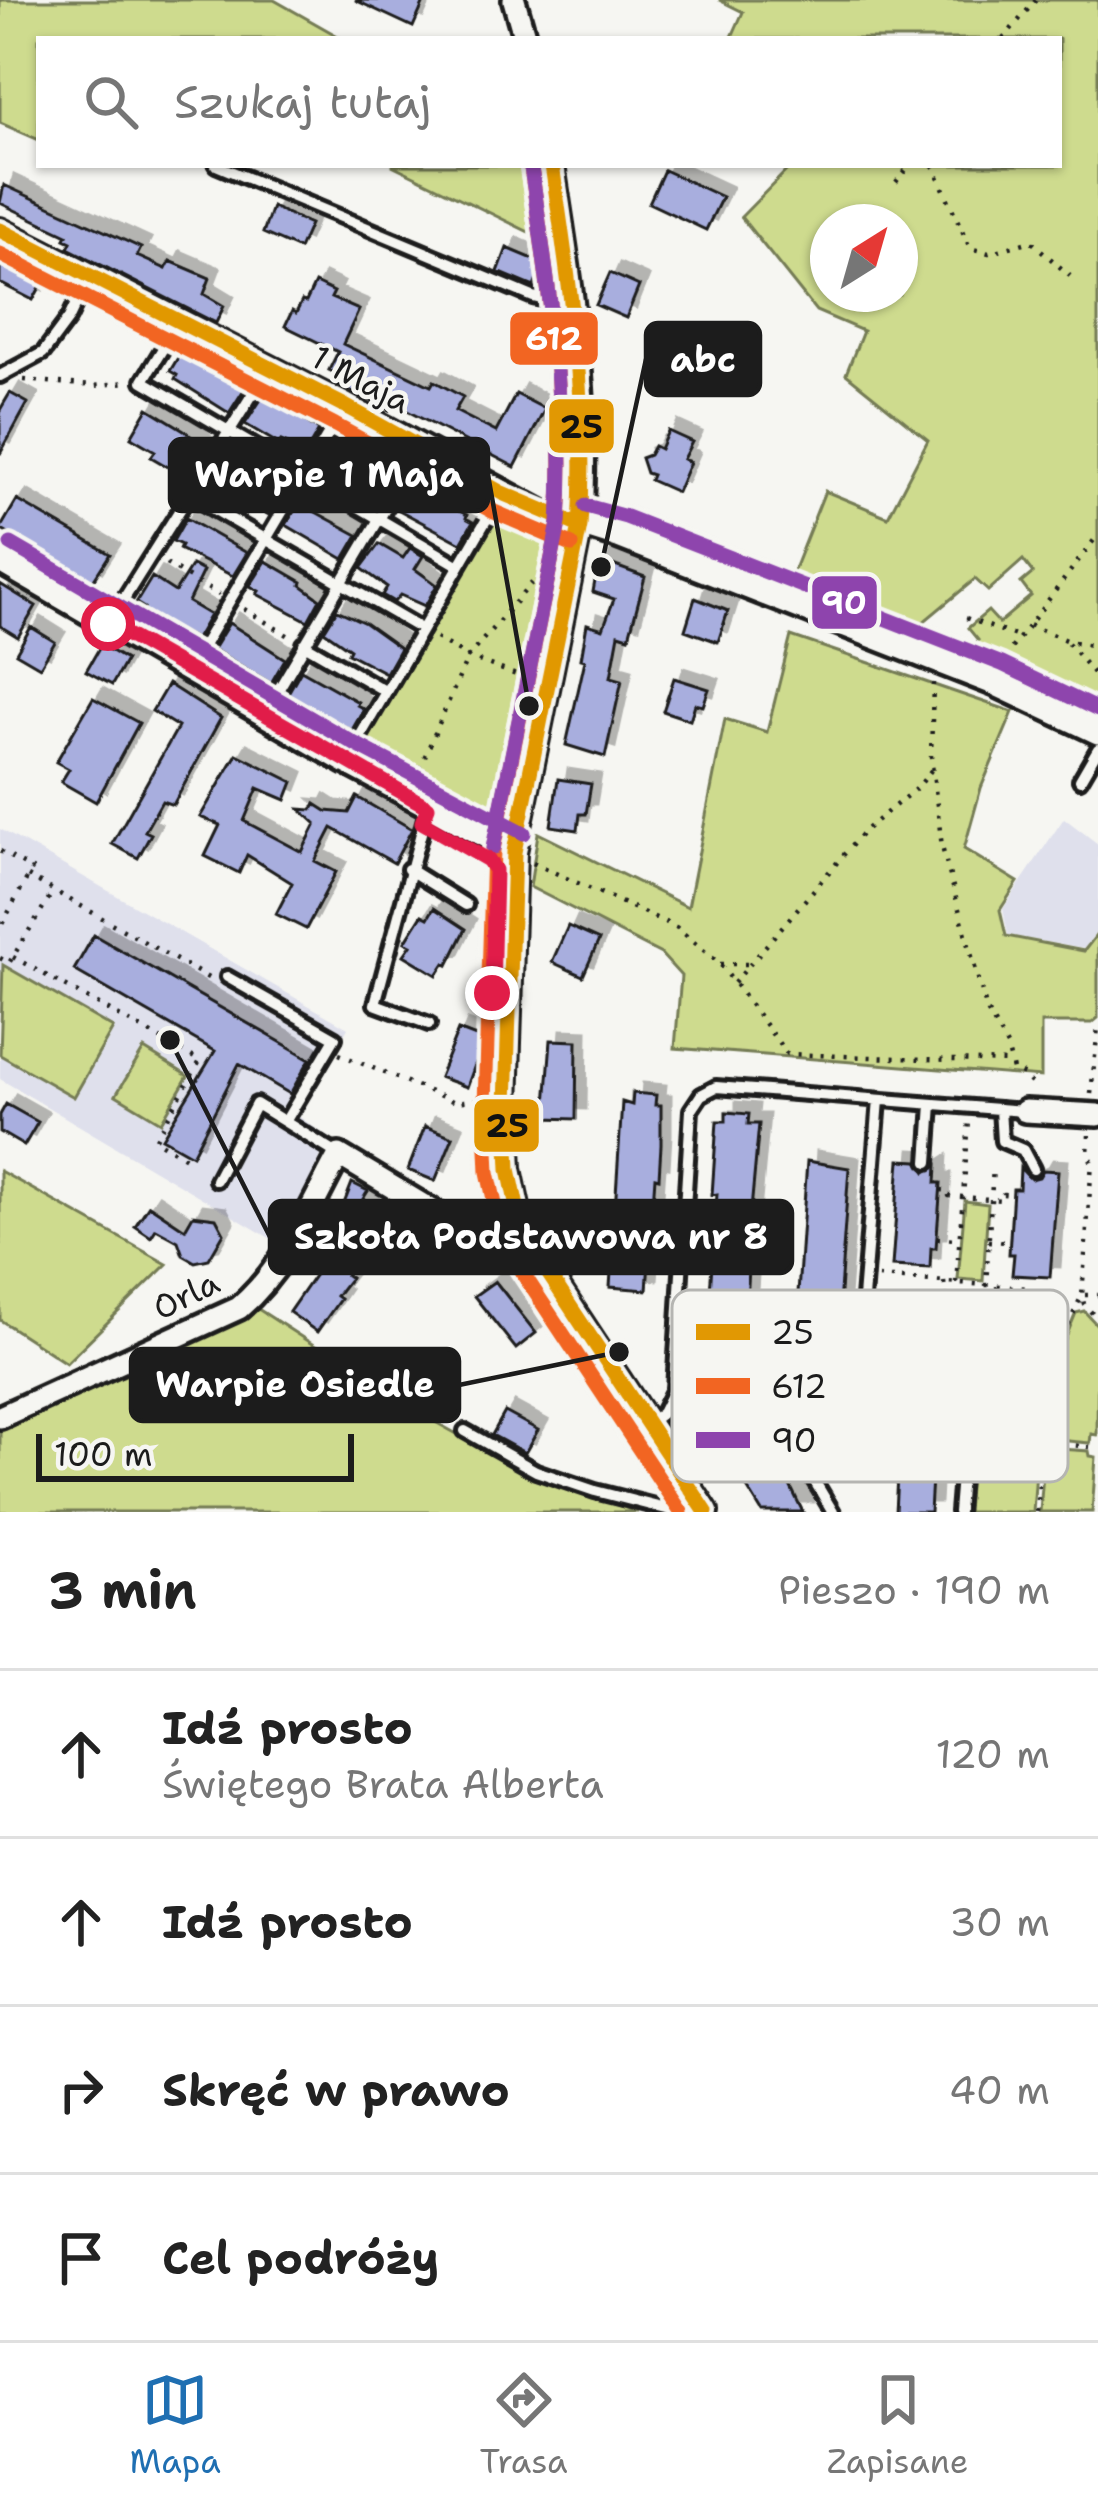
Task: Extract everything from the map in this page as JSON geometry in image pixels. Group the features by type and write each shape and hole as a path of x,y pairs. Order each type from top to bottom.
{"street":[{"path":"514,0 524,36"},
{"path":"552,168 584,408 580,526 521,856 506,1106 508,1169 523,1235 672,1460"},
{"name":"1 Maja","path":"0,230 345,406 502,493 994,684 1098,734"},
{"path":"0,562 345,762 521,856"},
{"path":"1035,1112 1094,1115"},
{"path":"339,1154 491,1246 523,1235"},
{"name":"Orla","path":"0,1417 239,1308 264,1286 285,1255 339,1154"},
{"path":"687,1482 704,1507"}],"lane":[{"path":"223,168 533,297 573,307"},
{"path":"0,376 43,353 69,318 89,276"},
{"path":"179,322 143,381 458,565"},
{"path":"108,624 269,368"},
{"path":"188,671 345,406"},
{"path":"264,714 421,448"},
{"path":"345,762 502,493"},
{"path":"189,494 421,629"},
{"path":"304,644 385,692"},
{"path":"1080,780 1098,749"},
{"path":"428,807 375,1004 429,1024"},
{"path":"408,869 466,904"},
{"path":"227,977 335,1038 285,1122"},
{"path":"680,1290 691,1110 700,1094 716,1087 932,1104 999,1116 1035,1112"},
{"path":"869,1290 879,1100"},
{"path":"216,1180 256,1104 339,1154"},
{"path":"928,1162 932,1104"},
{"path":"999,1116 1002,1141 1023,1150 1033,1169"},
{"path":"648,1424 662,1413 672,1393"},
{"path":"465,1431 536,1471 595,1491 678,1512 704,1507"},
{"path":"815,1482 833,1512"},
{"path":"958,1512 960,1482"}],"path":[{"path":"1006,36 1036,0"},
{"path":"896,182 908,168"},
{"path":"934,168 970,248 989,253 1030,241 1070,277"},
{"path":"15,380 94,386 143,381"},
{"path":"994,671 1098,535"},
{"path":"415,780 468,657 544,565 560,558"},
{"path":"966,618 1018,638"},
{"path":"1028,625 1096,648"},
{"path":"421,629 468,657 537,682"},
{"path":"1068,641 1098,680"},
{"path":"933,683 932,770 942,848 987,1011 1007,1046 1008,1062 1024,1075 1035,1112"},
{"path":"734,983 864,832 932,770"},
{"path":"0,850 32,868 0,928"},
{"path":"521,856 676,926 720,964 787,1054 1008,1062"},
{"path":"28,876 213,981"},
{"path":"0,958 9,963 13,958 54,890"},
{"path":"13,958 200,1061 155,1140 192,1162"},
{"path":"720,964 750,964"},
{"path":"1098,1028 1082,1294 1098,1320"},
{"path":"328,1048 454,1102 486,1098 486,1116"},
{"path":"956,1283 969,1121 999,1116"},
{"path":"986,1286 993,1167"},
{"path":"941,1190 950,1191 949,1196 991,1200 1013,1195"},
{"path":"937,1238 960,1239"},
{"path":"988,1241 1010,1242"},
{"path":"874,1290 877,1277 1028,1288"},
{"path":"944,1282 945,1290"},
{"path":"997,1286 997,1290"},
{"path":"1082,1294 1098,1295"},
{"path":"1068,1325 1082,1294"},
{"path":"1068,1445 1090,1447"},
{"path":"1037,1512 1038,1482"}],"shaded area":[{"path":"1064,818 1098,844 1098,930 1084,949 1008,935 1003,909"},
{"path":"0,829 348,1028 298,1116 329,1138 280,1244 0,1079"}],"green space":[{"path":"0,0 274,0 338,36 36,36 36,139 0,123"},
{"path":"719,0 1098,0 1098,723 1040,693 938,652 956,638 966,650 978,640 968,628 988,611 999,623 1031,596 1021,583 1033,573 1023,560 988,591 975,579 904,638 785,592 825,491 888,517 928,440 846,374 863,331 818,312 918,312 918,204 810,204 810,303 741,217 789,168 1062,168 1062,36 732,36 743,12"},
{"path":"398,168 532,168 543,239"},
{"path":"494,513 553,544 559,556 501,820 493,820 362,743"},
{"path":"791,636 1013,712 981,788 964,849 1018,882 1000,910 1006,936 1084,951 1098,933 1098,1018 1092,1023 1041,1023 1041,1077 675,1048 681,976 661,954 530,887 538,833 688,907 725,719 767,732"},
{"path":"3,965 113,1028 74,1097 0,1055"},
{"path":"144,1049 188,1076 161,1122 116,1095"},
{"path":"0,1171 167,1264 66,1363 0,1320"},
{"path":"965,1201 988,1204 983,1281 958,1279"},
{"path":"255,1307 417,1412 535,1477 638,1512 0,1512 0,1425"},
{"path":"1084,1311 1098,1326 1097,1435 1091,1434 1090,1443 1068,1441 1068,1332 1076,1313"},
{"path":"1068,1450 1089,1451 1096,1457 1092,1512 1040,1512 1042,1482 1068,1482"},
{"path":"969,1482 1035,1482 1033,1512 967,1512"}],"building":[{"path":"355,0 425,0 413,27"},
{"path":"664,170 722,197 706,230 649,203"},
{"path":"4,185 141,248 137,256 166,269 170,261 210,278 204,294 224,306 216,323 68,248 67,235 0,203"},
{"path":"272,207 310,224 299,249 263,233"},
{"path":"507,248 543,263 534,287 498,272"},
{"path":"0,257 44,280 33,300 0,283"},
{"path":"610,273 639,286 626,318 596,305"},
{"path":"315,283 334,292 331,298 359,310 343,344 463,397 455,411 496,432 516,394 545,409 515,467 392,403 389,410 333,382 337,374 329,370 338,352 285,326"},
{"path":"182,351 245,388 229,413 175,379 177,375 170,371"},
{"path":"10,393 28,403 0,454 0,410"},
{"path":"262,398 319,430 306,452 279,444 245,424"},
{"path":"148,408 206,450 187,478 151,457 155,451 131,437"},
{"path":"668,431 692,442 683,459 690,462 677,492 650,480 652,475 646,473 641,458 654,446 660,449"},
{"path":"223,460 277,487 282,494 269,515 209,482"},
{"path":"411,485 467,515 473,522 461,543 397,509"},
{"path":"17,500 110,554 92,582 0,529"},
{"path":"299,503 358,535 344,559 286,525"},
{"path":"186,518 247,553 233,576 179,549 181,545 173,541"},
{"path":"379,544 403,558 410,548 423,556 415,569 437,585 425,606 400,595 394,602 382,595 387,587 361,568"},
{"path":"266,561 320,599 308,621 250,586"},
{"path":"602,561 645,577 629,637 619,634 611,677 622,680 605,757 566,745 585,660 581,659 587,624 603,629 614,599 593,592"},
{"path":"192,565 203,571 188,602 210,615 196,639 142,611 136,603 152,577 175,592"},
{"path":"0,584 36,606 18,637 0,626"},
{"path":"695,598 728,611 718,642 685,630"},
{"path":"337,610 400,648 386,673 348,653 350,649 324,631"},
{"path":"229,623 285,659 271,683 213,649"},
{"path":"31,627 55,642 40,667 16,653"},
{"path":"101,645 126,660 112,685 86,671"},
{"path":"301,670 364,709 352,730 288,693"},
{"path":"674,678 709,689 703,706 695,704 690,720 663,711"},
{"path":"168,684 221,718 173,805 162,801 145,831 151,834 138,858 112,844 178,727 152,711"},
{"path":"93,698 139,723 96,802 61,782 69,769 56,762"},
{"path":"237,754 293,782 286,800 258,788 244,821 302,852 316,824 300,809 312,810 315,804 326,811 349,813 357,797 412,829 394,863 332,828 315,861 336,872 306,929 276,914 292,883 247,855 239,873 205,856 220,825 200,817"},
{"path":"558,779 591,784 578,830 551,826"},
{"path":"434,908 466,929 448,965 437,975 404,955 411,945 405,942 422,915 428,918"},
{"path":"568,926 599,940 583,976 552,962"},
{"path":"94,935 310,1059 290,1094 239,1064 192,1155 162,1138 215,1051 74,970"},
{"path":"458,1030 484,1040 467,1087 439,1077"},
{"path":"551,1040 577,1041 576,1119 545,1118"},
{"path":"633,1093 656,1095 655,1105 661,1105 647,1290 610,1287 622,1102 632,1105"},
{"path":"6,1104 38,1122 24,1146 0,1132"},
{"path":"726,1112 749,1114 748,1124 759,1124 748,1290 710,1290 717,1121 726,1121"},
{"path":"425,1126 453,1137 435,1181 408,1170"},
{"path":"900,1160 918,1161 926,1172 937,1165 936,1183 941,1183 930,1268 892,1266"},
{"path":"807,1161 849,1168 840,1290 798,1290"},
{"path":"1020,1168 1031,1179 1043,1170 1058,1171 1050,1277 1012,1275 1013,1189 1019,1189"},
{"path":"352,1183 368,1191 363,1199 370,1210 359,1232 368,1237 346,1275 350,1278 336,1296 340,1299 317,1332 289,1312 338,1241 331,1237"},
{"path":"149,1205 185,1229 193,1215 216,1218 224,1233 209,1259 195,1262 183,1255 178,1241 156,1229 151,1237 135,1226"},
{"path":"495,1281 536,1333 516,1349 474,1296"},
{"path":"505,1412 538,1430 525,1453 492,1435"},
{"path":"744,1482 788,1482 803,1512 762,1512"},
{"path":"897,1482 932,1482 930,1512 895,1512"}],"transit line":[{"name":"612","path":"531,168 550,301 561,478 559,523 493,850 485,1105 488,1172 504,1245 681,1512"},
{"name":"90","path":"493,848 559,523 558,389 531,168"},
{"name":"25","path":"552,168 571,300 582,480 580,526 514,852 506,1106 509,1169 523,1235 672,1461"},
{"name":"25","path":"0,230 345,406 502,493 580,526"},
{"name":"612","path":"0,254 492,511 572,545"},
{"name":"90","path":"586,506 626,517 1002,664 1098,710"},
{"name":"90","path":"11,544 355,744 524,833"},
{"name":"25","path":"686,1482 706,1512"}],"place":[{"name":"abc","path":"601,567"},
{"name":"Warpie 1 Maja","path":"529,706"},
{"name":"Szkoła Podstawowa nr 8","path":"170,1040"},
{"name":"Warpie Osiedle","path":"619,1352"}],"route":[{"path":"108,624 428,807 422,822 488,860 495,870 492,993"}]}
